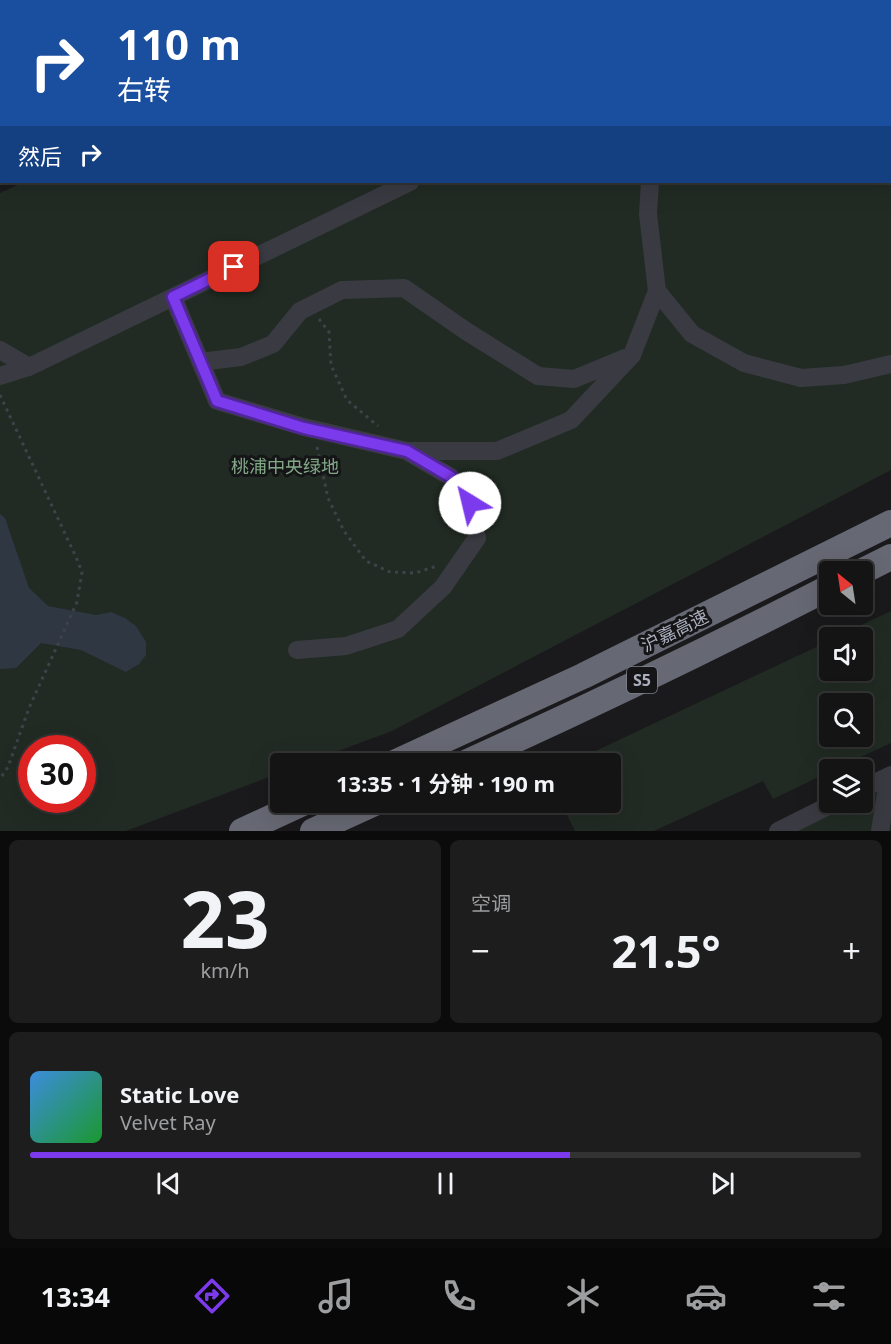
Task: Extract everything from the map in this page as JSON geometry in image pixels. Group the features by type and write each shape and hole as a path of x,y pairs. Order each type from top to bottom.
{"highway":[{"path":"417,753 584,676 770,576 891,505"},
{"path":"770,576 891,524"},
{"path":"873,567 891,559"},
{"name":"沪嘉高速","path":"488,753 819,593"},
{"path":"242,831 281,813"},
{"path":"313,831 352,813"}],"street":[{"path":"0,376 29,367 408,183"},
{"path":"173,297 217,401 314,430 407,451 497,451 571,420 632,355 657,291 648,214 650,183"},
{"path":"200,362 241,357 273,344 300,311 342,290 404,288 538,376 574,379 632,355"},
{"path":"657,291 692,334 744,363 801,378 844,375 891,364"},
{"path":"0,350 29,367"},
{"path":"297,650 346,646 398,629 443,587 477,538 470,503 451,477 407,451"},
{"path":"873,784 890,776"},
{"path":"880,831 890,776"},
{"path":"778,831 819,810"}],"path":[{"path":"310,306 329,332 332,365 347,400 383,430"},
{"path":"0,394 82,572 77,602 29,708 8,767 0,779"},
{"path":"314,430 328,498 344,531 366,561 390,572 415,573 437,566"}],"green space":[{"name":"桃浦中央绿地","path":"22,183 891,183 891,470 392,731 333,753 270,753 270,777 126,831 0,831 0,193"},
{"path":"891,611 891,743 857,759 819,759 819,777 773,799 763,781 654,831 575,831 566,813 621,813 621,753 591,753 819,646 819,681 873,681 873,627 857,627"},
{"path":"891,783 891,831 794,831 831,813 873,813 873,792"}],"water":[{"path":"0,514 5,518 29,588 48,606 96,615 111,612 125,618 136,626 146,642 146,655 139,664 126,672 81,650 41,643 16,668 0,669"}],"route":[{"path":"234,267 173,297 217,401 304,428 407,451 451,477 470,503"}]}
